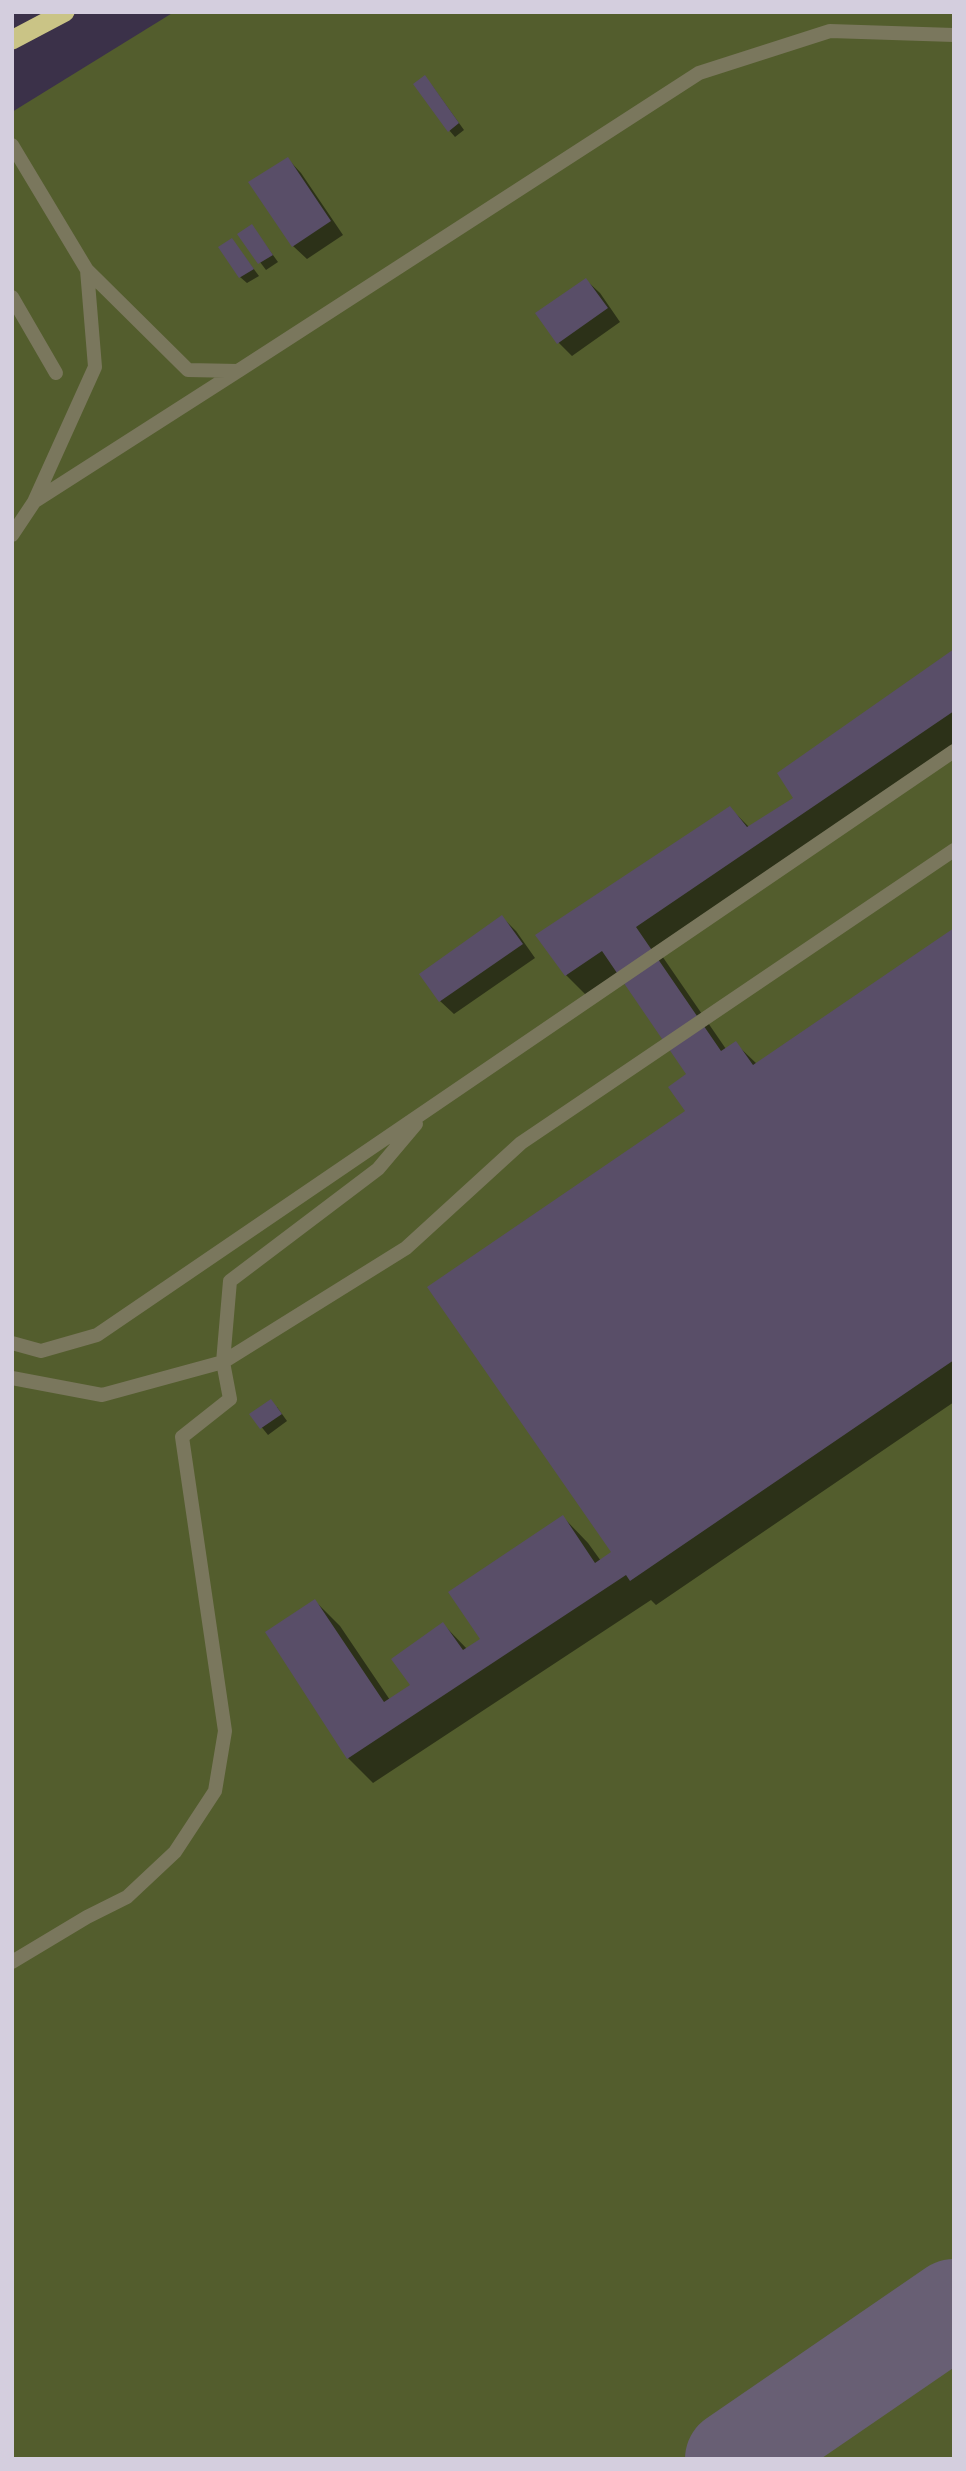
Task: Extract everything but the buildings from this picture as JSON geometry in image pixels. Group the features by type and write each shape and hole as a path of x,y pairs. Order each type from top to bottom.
{"highway":[{"path":"12,40 65,12"}],"lane":[{"path":"34,502 699,73 830,31 954,35"},
{"path":"12,145 87,270 188,370 238,371"},
{"path":"12,535 34,502 95,367 87,270"},
{"path":"12,297 56,373"},
{"path":"12,1343 41,1351 97,1335 954,751"},
{"path":"12,1378 102,1395 223,1362 406,1248 522,1143 954,850"},
{"path":"12,1962 87,1917 127,1897 175,1852 215,1791 225,1731 182,1437 229,1399 223,1362 230,1281 378,1168 428,1109"}],"green space":[{"path":"174,12 954,12 954,2459 12,2459 12,112"}],"taxiway":[{"path":"734,2459 954,2308"}]}
